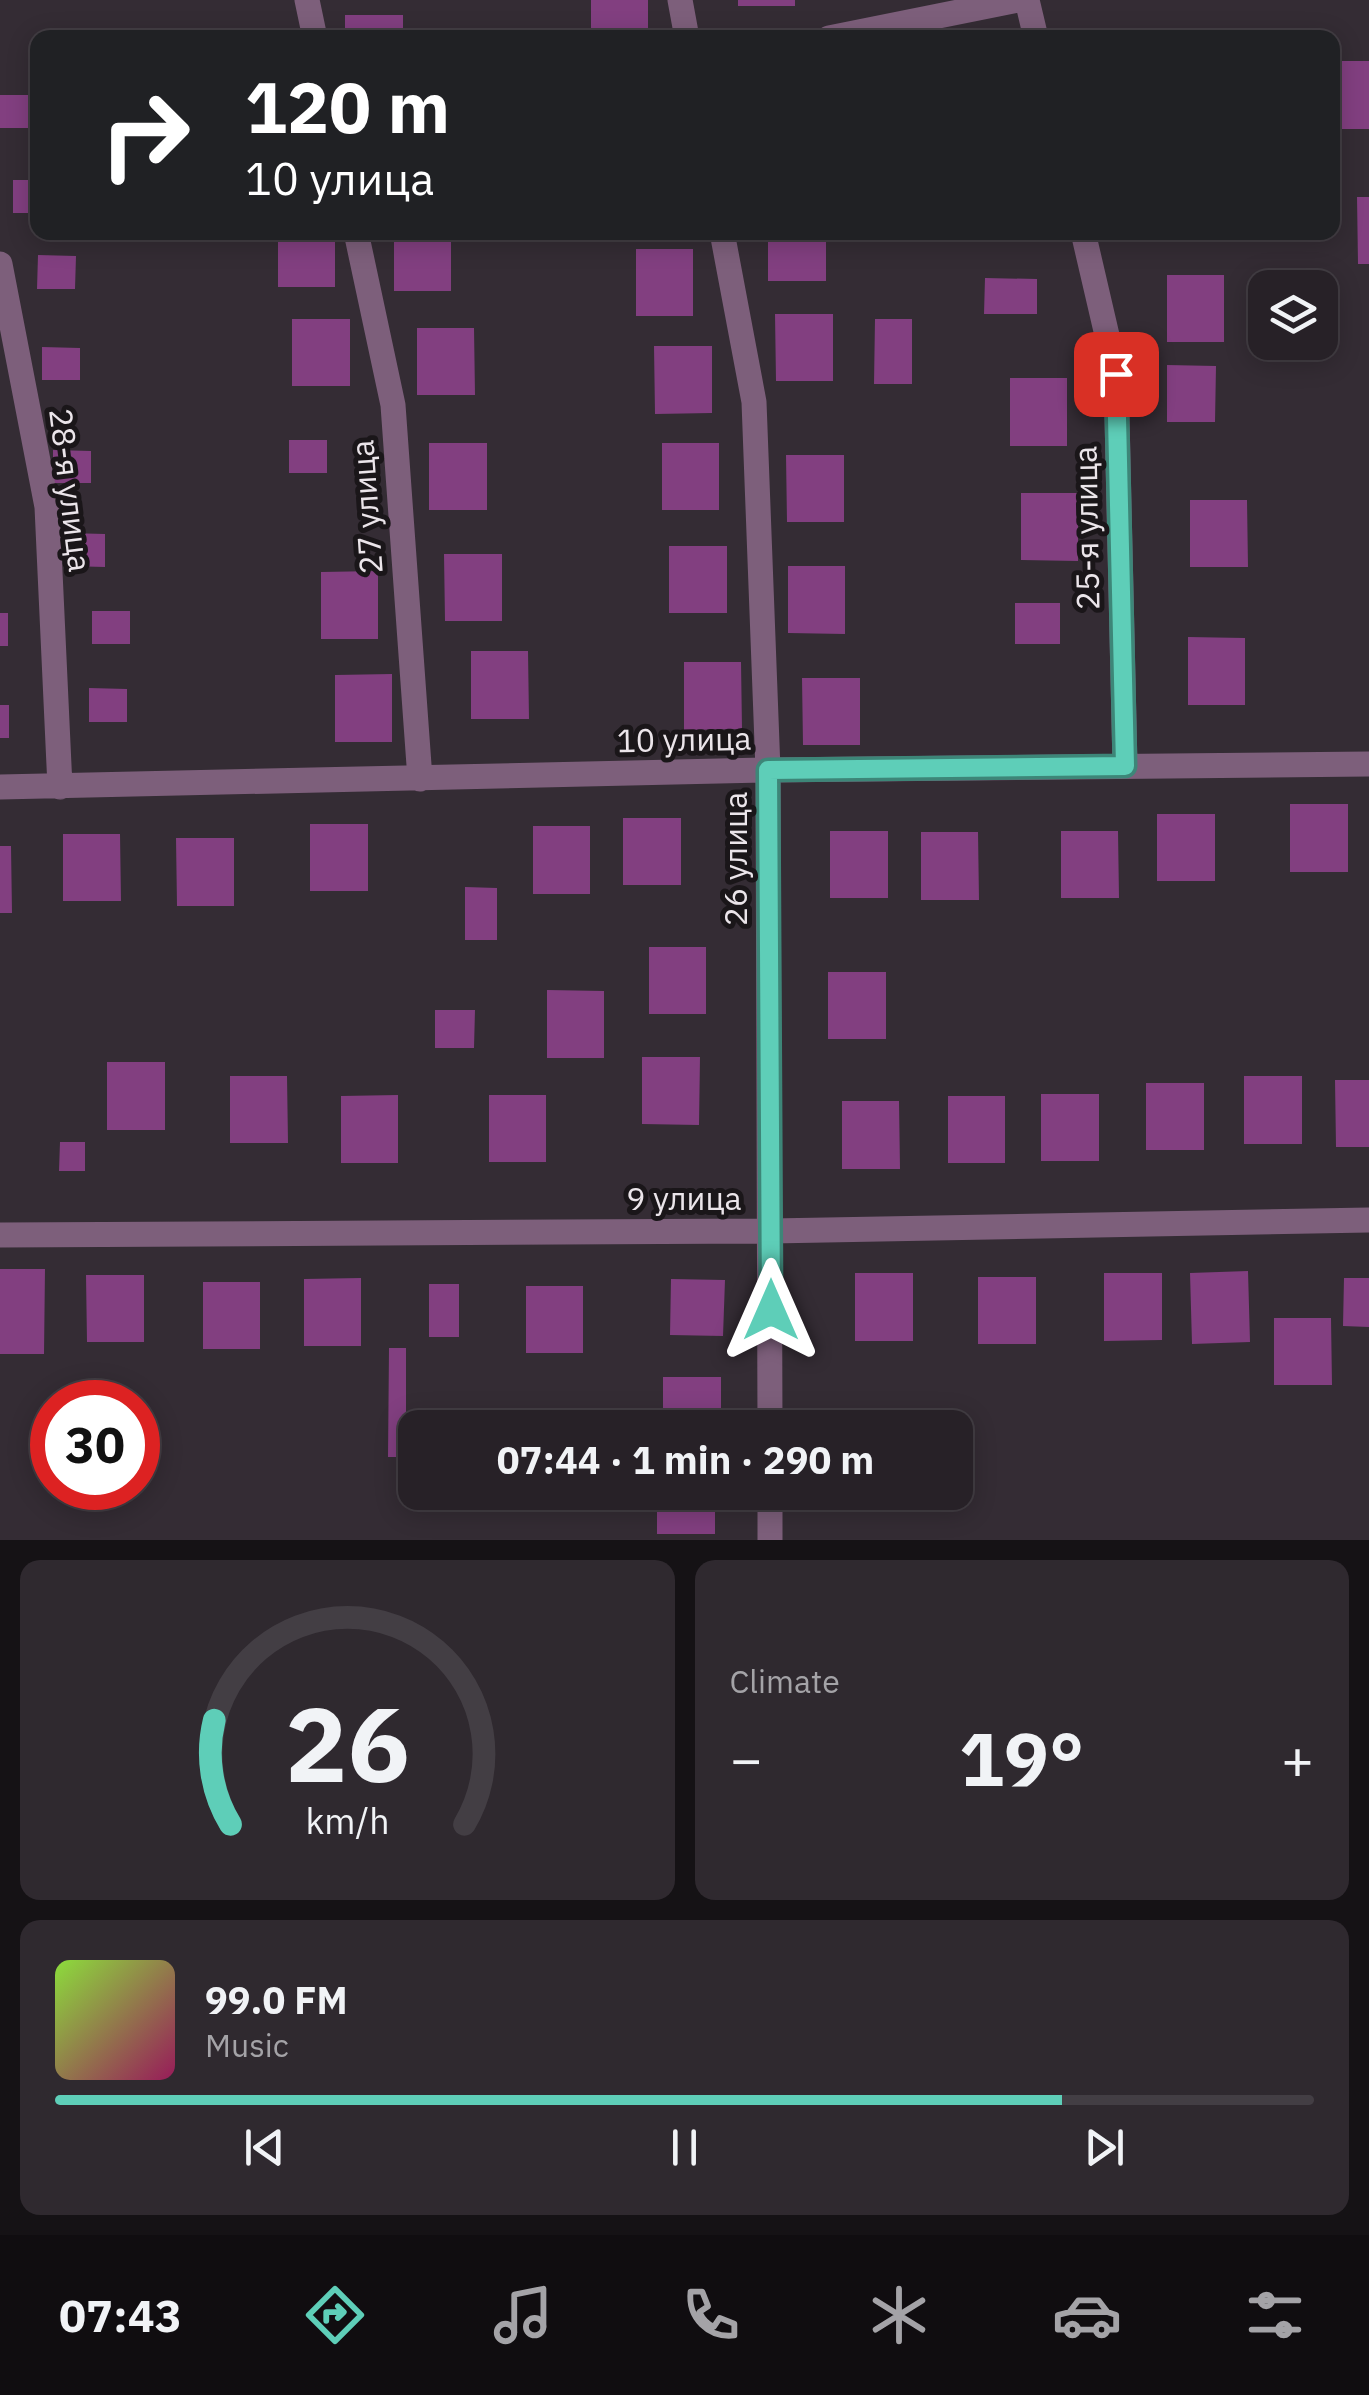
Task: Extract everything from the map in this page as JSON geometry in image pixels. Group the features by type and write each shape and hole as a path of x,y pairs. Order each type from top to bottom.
{"street":[{"path":"307,0 313,30"},
{"path":"680,0 685,30"},
{"path":"868,30 1018,0"},
{"path":"1027,0 1034,30"},
{"name":"27 улица","path":"358,240 393,405 420,780"},
{"name":"26 улица","path":"724,240 754,402 768,770 770,1410"},
{"name":"25-я улица","path":"1084,240 1116,374 1125,766"},
{"name":"28-я улица","path":"0,264 47,507 60,787"},
{"name":"10 улица","path":"0,787 768,770 1369,764"},
{"name":"9 улица","path":"0,1235 771,1231 1369,1220"},
{"path":"770,1510 770,1540"}],"building":[{"path":"591,0 648,0 648,30 591,30"},
{"path":"738,0 795,0 795,6 738,6"},
{"path":"345,15 403,15 403,30 345,30"},
{"path":"1340,61 1369,61 1369,129 1340,129"},
{"path":"0,95 30,95 30,128 0,128"},
{"path":"13,180 30,180 30,213 13,213"},
{"path":"1357,197 1369,197 1369,264 1358,264"},
{"path":"278,240 335,240 335,287 278,287"},
{"path":"394,240 451,240 451,291 394,291"},
{"path":"768,240 826,240 826,281 768,281"},
{"path":"1033,240 1033,242 976,241"},
{"path":"636,249 693,249 693,316 636,316"},
{"path":"38,255 76,256 75,289 37,289"},
{"path":"1167,275 1224,275 1224,342 1167,342"},
{"path":"985,278 1037,279 1037,314 984,314"},
{"path":"775,314 833,314 833,381 776,381"},
{"path":"292,319 350,319 350,386 292,386"},
{"path":"875,319 912,319 912,384 874,384"},
{"path":"417,328 474,328 475,395 417,395"},
{"path":"654,346 712,346 712,413 655,414"},
{"path":"42,347 80,348 80,380 42,380"},
{"path":"1167,365 1216,366 1215,422 1167,422"},
{"path":"1010,378 1067,378 1067,446 1010,446"},
{"path":"289,440 327,440 327,473 289,473"},
{"path":"429,443 487,443 487,510 429,510"},
{"path":"662,443 719,443 719,510 662,510"},
{"path":"53,450 91,451 91,483 53,483"},
{"path":"786,455 844,455 844,522 787,522"},
{"path":"1021,493 1078,493 1078,561 1021,560"},
{"path":"1190,500 1247,500 1248,567 1190,567"},
{"path":"67,533 105,534 105,567 67,566"},
{"path":"669,546 727,546 727,613 669,613"},
{"path":"444,554 502,554 502,621 445,621"},
{"path":"788,566 845,566 845,634 788,633"},
{"path":"378,571 378,639 321,639 321,572"},
{"path":"1015,603 1060,603 1060,644 1015,644"},
{"path":"92,611 130,611 130,644 92,644"},
{"path":"0,613 8,613 8,646 0,646"},
{"path":"1188,637 1245,638 1245,705 1188,705"},
{"path":"471,651 528,651 529,719 471,719"},
{"path":"684,662 741,662 742,729 684,730"},
{"path":"392,674 392,742 335,742 335,675"},
{"path":"802,678 860,678 860,745 803,745"},
{"path":"89,688 127,689 127,722 89,722"},
{"path":"0,705 9,705 9,738 0,738"},
{"path":"1290,804 1348,804 1348,872 1290,872"},
{"path":"1157,814 1215,814 1215,881 1157,881"},
{"path":"623,818 681,818 681,885 623,885"},
{"path":"310,824 368,824 368,891 310,891"},
{"path":"533,826 590,826 590,894 533,894"},
{"path":"830,831 888,831 888,898 830,898"},
{"path":"1061,831 1118,831 1119,898 1061,898"},
{"path":"921,832 978,832 979,900 921,900"},
{"path":"63,834 120,834 121,901 63,901"},
{"path":"176,838 234,838 234,906 177,906"},
{"path":"0,846 11,846 12,913 0,913"},
{"path":"465,887 497,888 497,940 465,940"},
{"path":"649,947 706,947 706,1014 649,1014"},
{"path":"828,972 886,972 886,1039 828,1039"},
{"path":"547,990 604,991 604,1058 547,1058"},
{"path":"435,1010 475,1010 474,1048 435,1048"},
{"path":"642,1057 700,1057 699,1125 642,1124"},
{"path":"107,1062 165,1062 165,1130 107,1130"},
{"path":"230,1076 287,1076 288,1143 230,1143"},
{"path":"1244,1076 1302,1076 1302,1144 1244,1144"},
{"path":"1335,1080 1369,1080 1369,1147 1336,1147"},
{"path":"1146,1083 1204,1083 1204,1150 1146,1150"},
{"path":"1041,1094 1099,1094 1099,1161 1041,1161"},
{"path":"398,1095 398,1163 341,1163 341,1096"},
{"path":"489,1095 546,1095 546,1162 489,1162"},
{"path":"948,1096 1005,1096 1005,1163 948,1163"},
{"path":"842,1101 899,1101 900,1169 842,1169"},
{"path":"60,1142 85,1142 85,1171 59,1171"},
{"path":"0,1269 45,1269 44,1354 0,1354"},
{"path":"1248,1271 1250,1342 1192,1344 1190,1273"},
{"path":"855,1273 913,1273 913,1341 855,1341"},
{"path":"1104,1273 1162,1273 1162,1340 1104,1341"},
{"path":"86,1275 144,1275 144,1342 87,1342"},
{"path":"978,1277 1036,1277 1036,1344 978,1344"},
{"path":"361,1278 361,1346 304,1346 304,1279"},
{"path":"1344,1278 1369,1278 1369,1327 1343,1326"},
{"path":"671,1279 725,1280 723,1336 670,1335"},
{"path":"203,1282 260,1282 260,1349 203,1349"},
{"path":"429,1284 459,1284 459,1337 429,1337"},
{"path":"526,1286 583,1286 583,1353 526,1353"},
{"path":"1274,1318 1331,1318 1332,1385 1274,1385"},
{"path":"389,1348 406,1348 406,1410 398,1410 398,1457 388,1457"},
{"path":"663,1377 721,1377 721,1410 663,1410"},
{"path":"657,1510 715,1510 715,1534 657,1534"}],"route":[{"path":"771,1310 768,770 1125,766 1116,374"}]}
